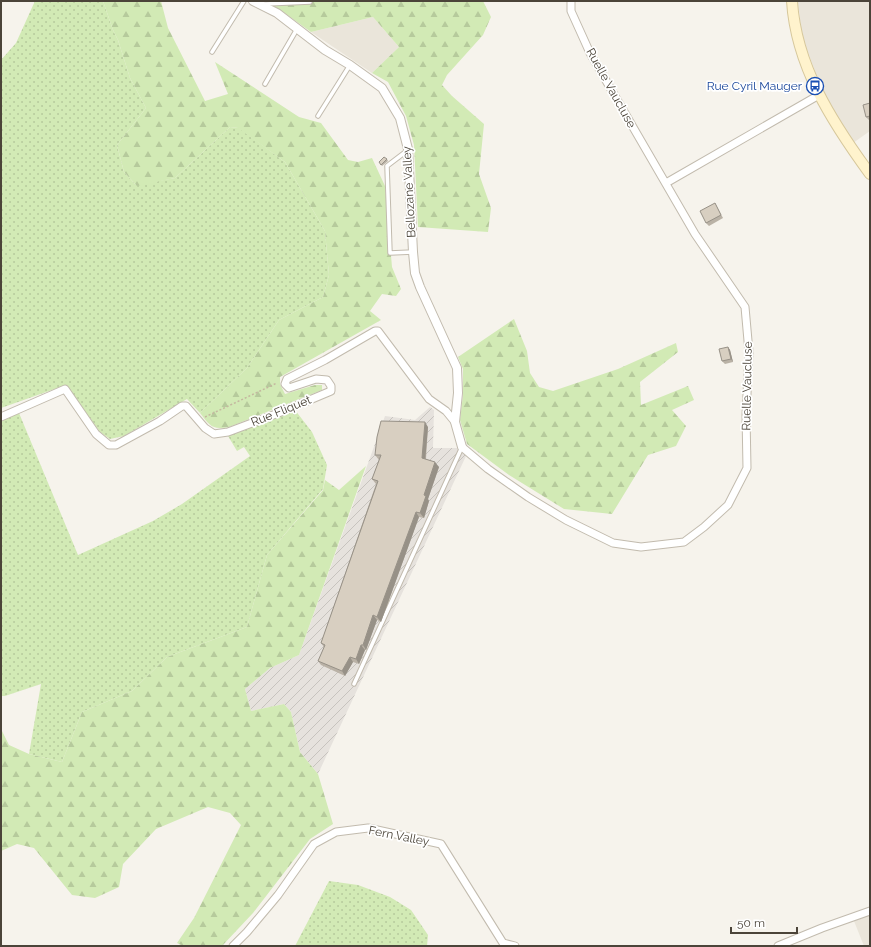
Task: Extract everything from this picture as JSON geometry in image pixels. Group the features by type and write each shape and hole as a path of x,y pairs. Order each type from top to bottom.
{"main road":[{"path":"792,1 793,18 800,45 819,95 832,120 870,174"}],"street":[{"name":"Ruelle Vaucluse","path":"462,448 488,469 528,497 566,520 613,543 641,547 684,542 704,527 728,505 747,468 746,415 749,352 745,307 695,234 590,53 571,11 571,1"},
{"name":"Bellozane Valley","path":"256,3 277,13 324,50 350,65 382,88 400,118 408,149 412,252 415,273 457,368 458,393 454,422 462,448"},
{"path":"666,183 819,95"},
{"path":"287,379 325,360 375,331 378,331 429,399 446,411 454,422"},
{"name":"Rue Fliquet","path":"1,417 65,389 96,434 109,445 116,445 160,421 182,406 186,406 204,428 214,434 228,432 331,391 331,386 327,380 316,379 289,388 285,384 287,379"},
{"name":"Fern Valley","path":"233,946 278,895 314,844 336,832 368,828 441,844 503,942 515,946"},
{"path":"778,946 870,911"}],"lane":[{"path":"212,52 244,1"},
{"path":"256,3 310,2"},
{"path":"265,84 297,29"},
{"path":"318,116 350,65"},
{"path":"408,149 387,166 390,253 412,252"},
{"path":"354,684 462,448"}],"path":[{"path":"198,421 287,379"}],"shaded area":[{"path":"798,1 870,1 870,131 853,143 825,98 801,30"},
{"path":"373,17 399,47 372,73 311,32"},
{"path":"430,407 434,410 433,448 457,448 466,456 318,774 300,752 291,712 284,704 251,711 245,689 270,668 299,655 385,416 415,420"},
{"path":"870,915 870,946 864,946 854,921"}],"green space":[{"path":"35,1 103,1 118,40 130,78 146,108 117,145 124,172 136,185 175,178 230,127 239,128 285,162 325,231 329,275 323,297 279,320 247,368 200,413 187,399 124,436 110,439 100,432 66,385 1,408 1,60 16,43"},
{"path":"103,1 161,1 168,28 205,101 228,94 215,62 299,117 321,123 348,160 358,162 372,158 385,186 392,267 401,289 396,296 382,294 370,311 381,320 280,377 280,384 285,394 315,385 322,385 322,390 229,427 219,428 212,426 200,413 247,368 279,320 323,297 329,275 325,231 285,162 238,128 230,127 175,178 137,186 124,172 117,145 146,108 130,78 118,40"},
{"path":"264,1 483,1 491,17 483,35 447,75 442,85 452,96 484,124 479,174 491,208 488,232 418,227 414,145 406,116 388,82 372,73 399,47 373,17 311,32 279,9"},
{"path":"514,319 527,351 530,373 539,387 553,391 618,369 676,343 678,352 640,382 641,405 688,386 694,400 672,410 686,426 676,446 648,455 612,514 564,509 509,475 467,444 460,420 463,395 463,369 458,357"},
{"path":"295,410 312,432 327,465 323,489 267,555 247,627 167,657 132,691 82,712 62,762 29,754 41,684 1,696 1,420 19,413 78,555 153,521 182,504 250,456 244,447 237,451 228,436"},
{"path":"366,466 299,655 270,668 245,689 251,711 284,704 291,712 300,752 318,774 333,824 310,839 253,913 222,946 183,946 177,943 194,918 241,825 230,813 208,807 156,829 123,864 119,887 95,898 72,895 34,848 17,844 1,851 1,731 9,745 29,754 62,762 82,712 132,691 167,657 247,627 267,555 323,490 325,480 339,490"},
{"path":"329,881 358,885 390,897 411,910 428,935 427,946 295,946"}],"building":[{"path":"870,103 870,116 866,117 863,105"},
{"path":"384,157 387,159 381,165 379,162"},
{"path":"715,203 721,215 706,223 700,211"},
{"path":"728,347 731,359 722,361 719,349"},
{"path":"381,421 425,422 422,458 435,462 424,495 426,496 420,513 416,512 377,617 373,615 363,645 361,645 356,659 350,657 342,671 318,661 325,645 321,643 378,481 372,479 381,455 375,455"}],"place":[{"name":"Rue Cyril Mauger","path":"815,86"}]}
